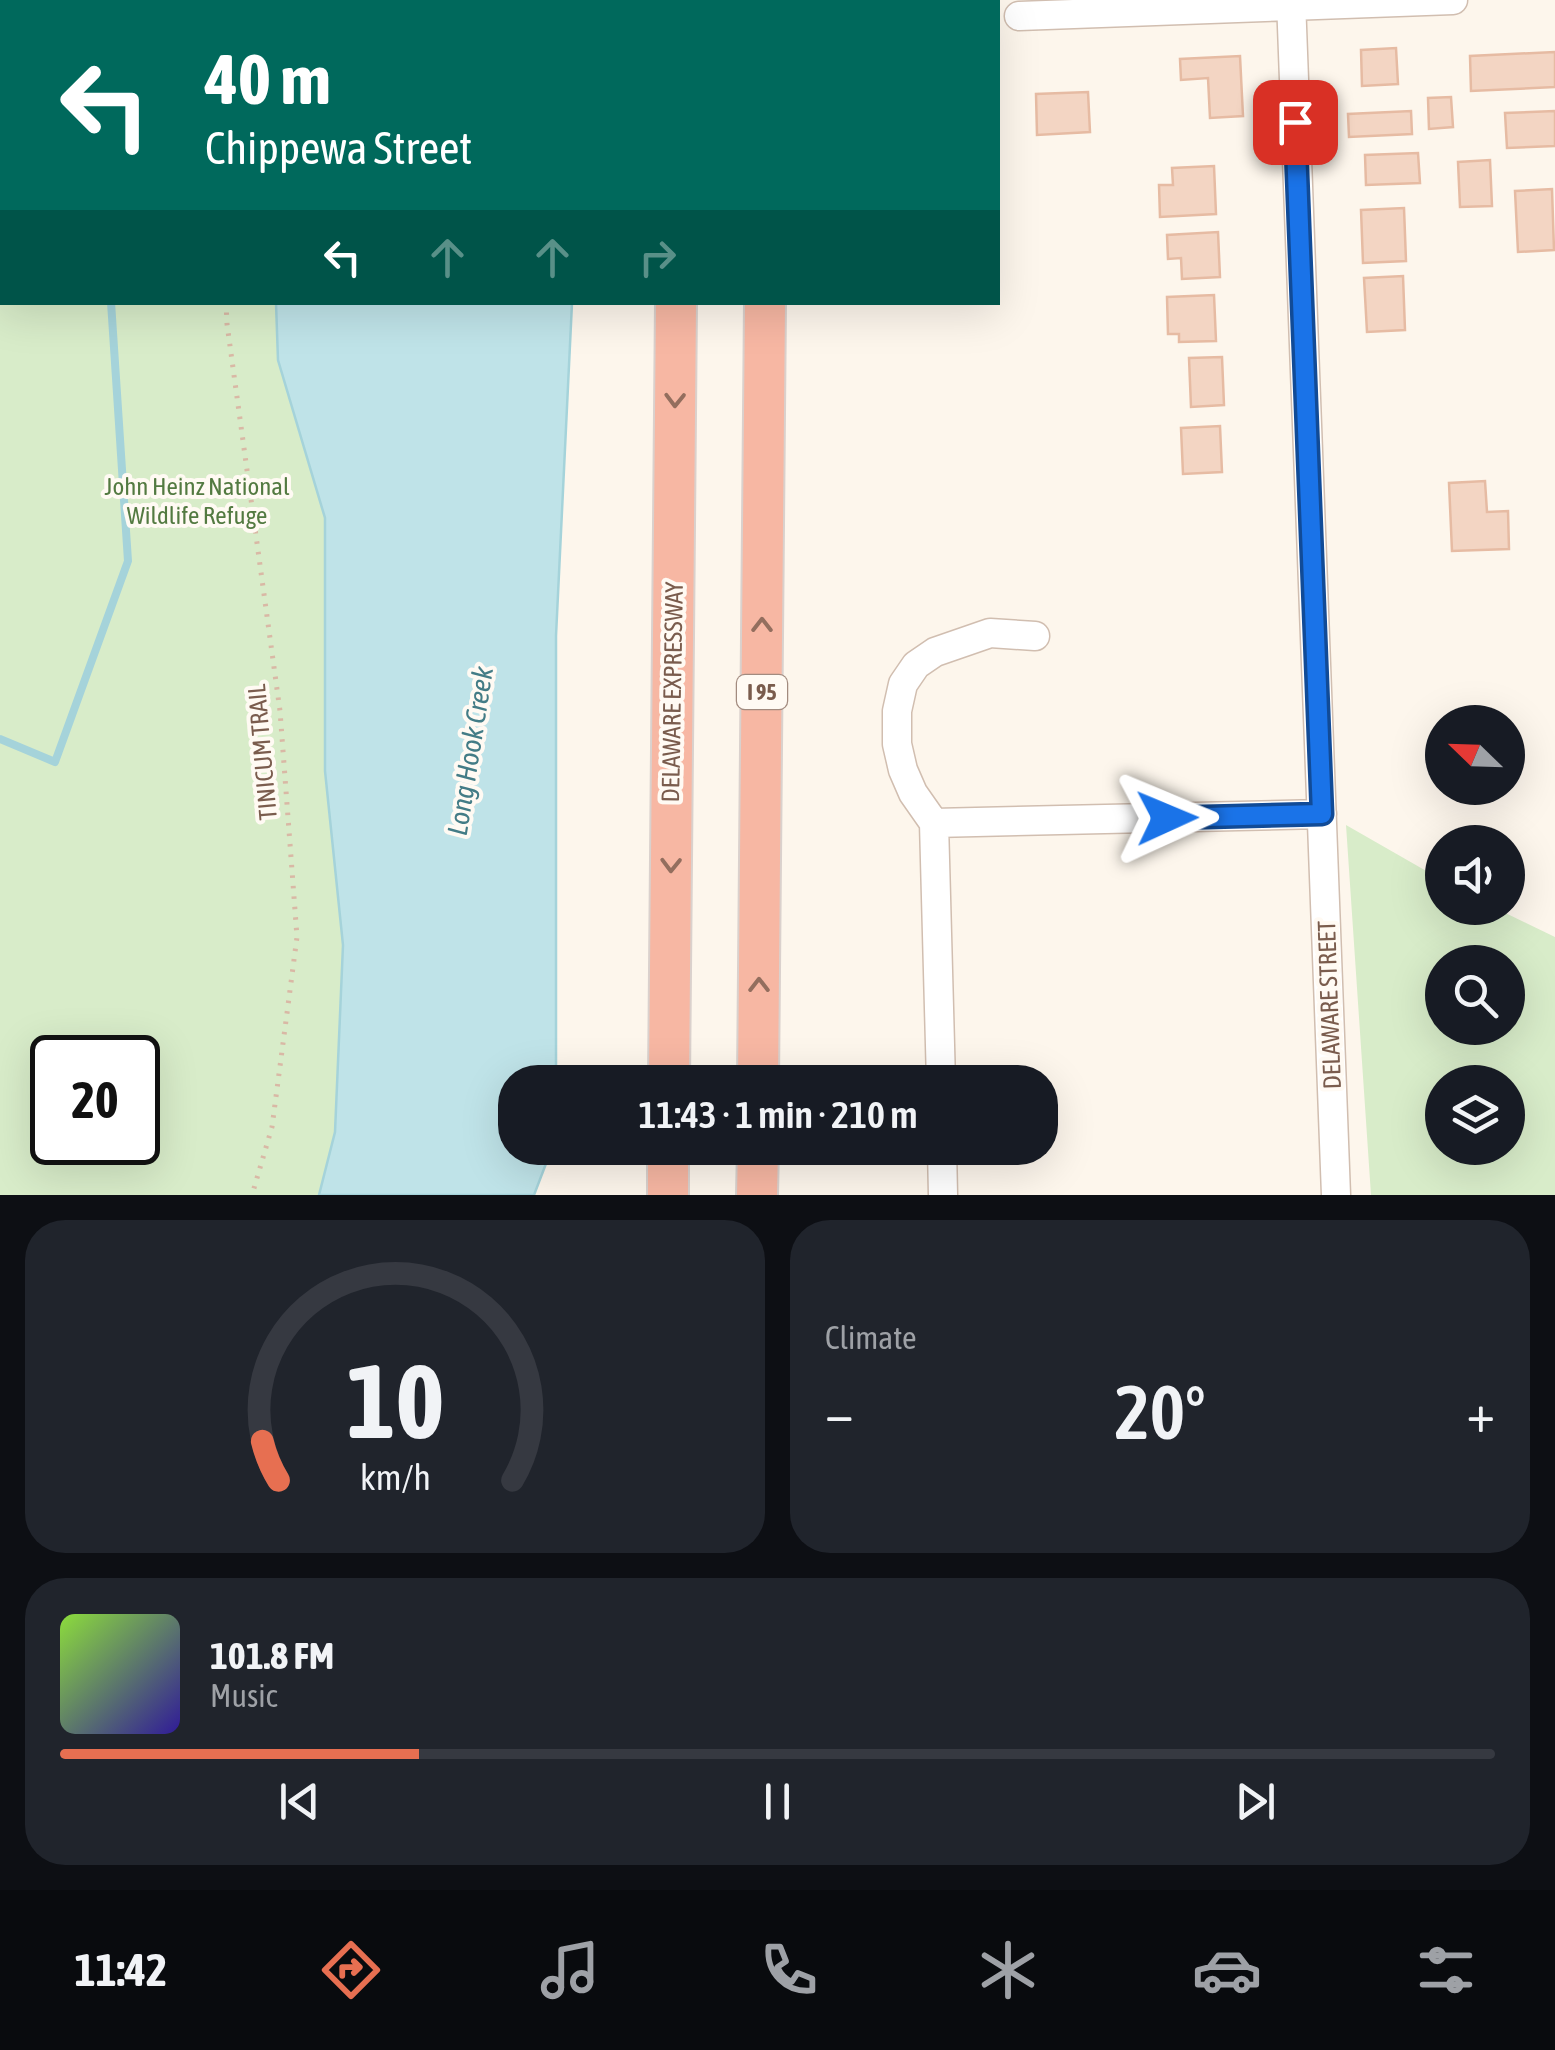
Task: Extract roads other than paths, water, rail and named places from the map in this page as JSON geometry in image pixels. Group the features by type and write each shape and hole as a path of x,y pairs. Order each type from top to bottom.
{"highway":[{"name":"DELAWARE EXPRESSWAY","path":"668,1065 676,305"},
{"name":"I 95","path":"758,1065 765,305"},
{"path":"668,1165 668,1195"},
{"path":"758,1165 758,1195"}],"street":[{"path":"1019,16 1453,0"},
{"name":"DELAWARE STREET","path":"1291,3 1336,1195"},
{"path":"940,1065 934,824 912,792 897,744 897,711 903,684 916,666 935,652 990,633 1035,636"},
{"path":"934,824 1322,814"},
{"path":"942,1165 943,1195"}],"water":[{"name":"Long Hook Creek","path":"276,305 572,305 556,636 556,1065 498,1065 498,1165 545,1165 534,1195 319,1195 335,1132 343,945 325,771 325,518 278,360"}],"waterway":[{"path":"0,739 55,762 128,561 111,305"}],"park label":[{"name":"John Heinz National Wildlife Refuge","path":"197,500"}]}
